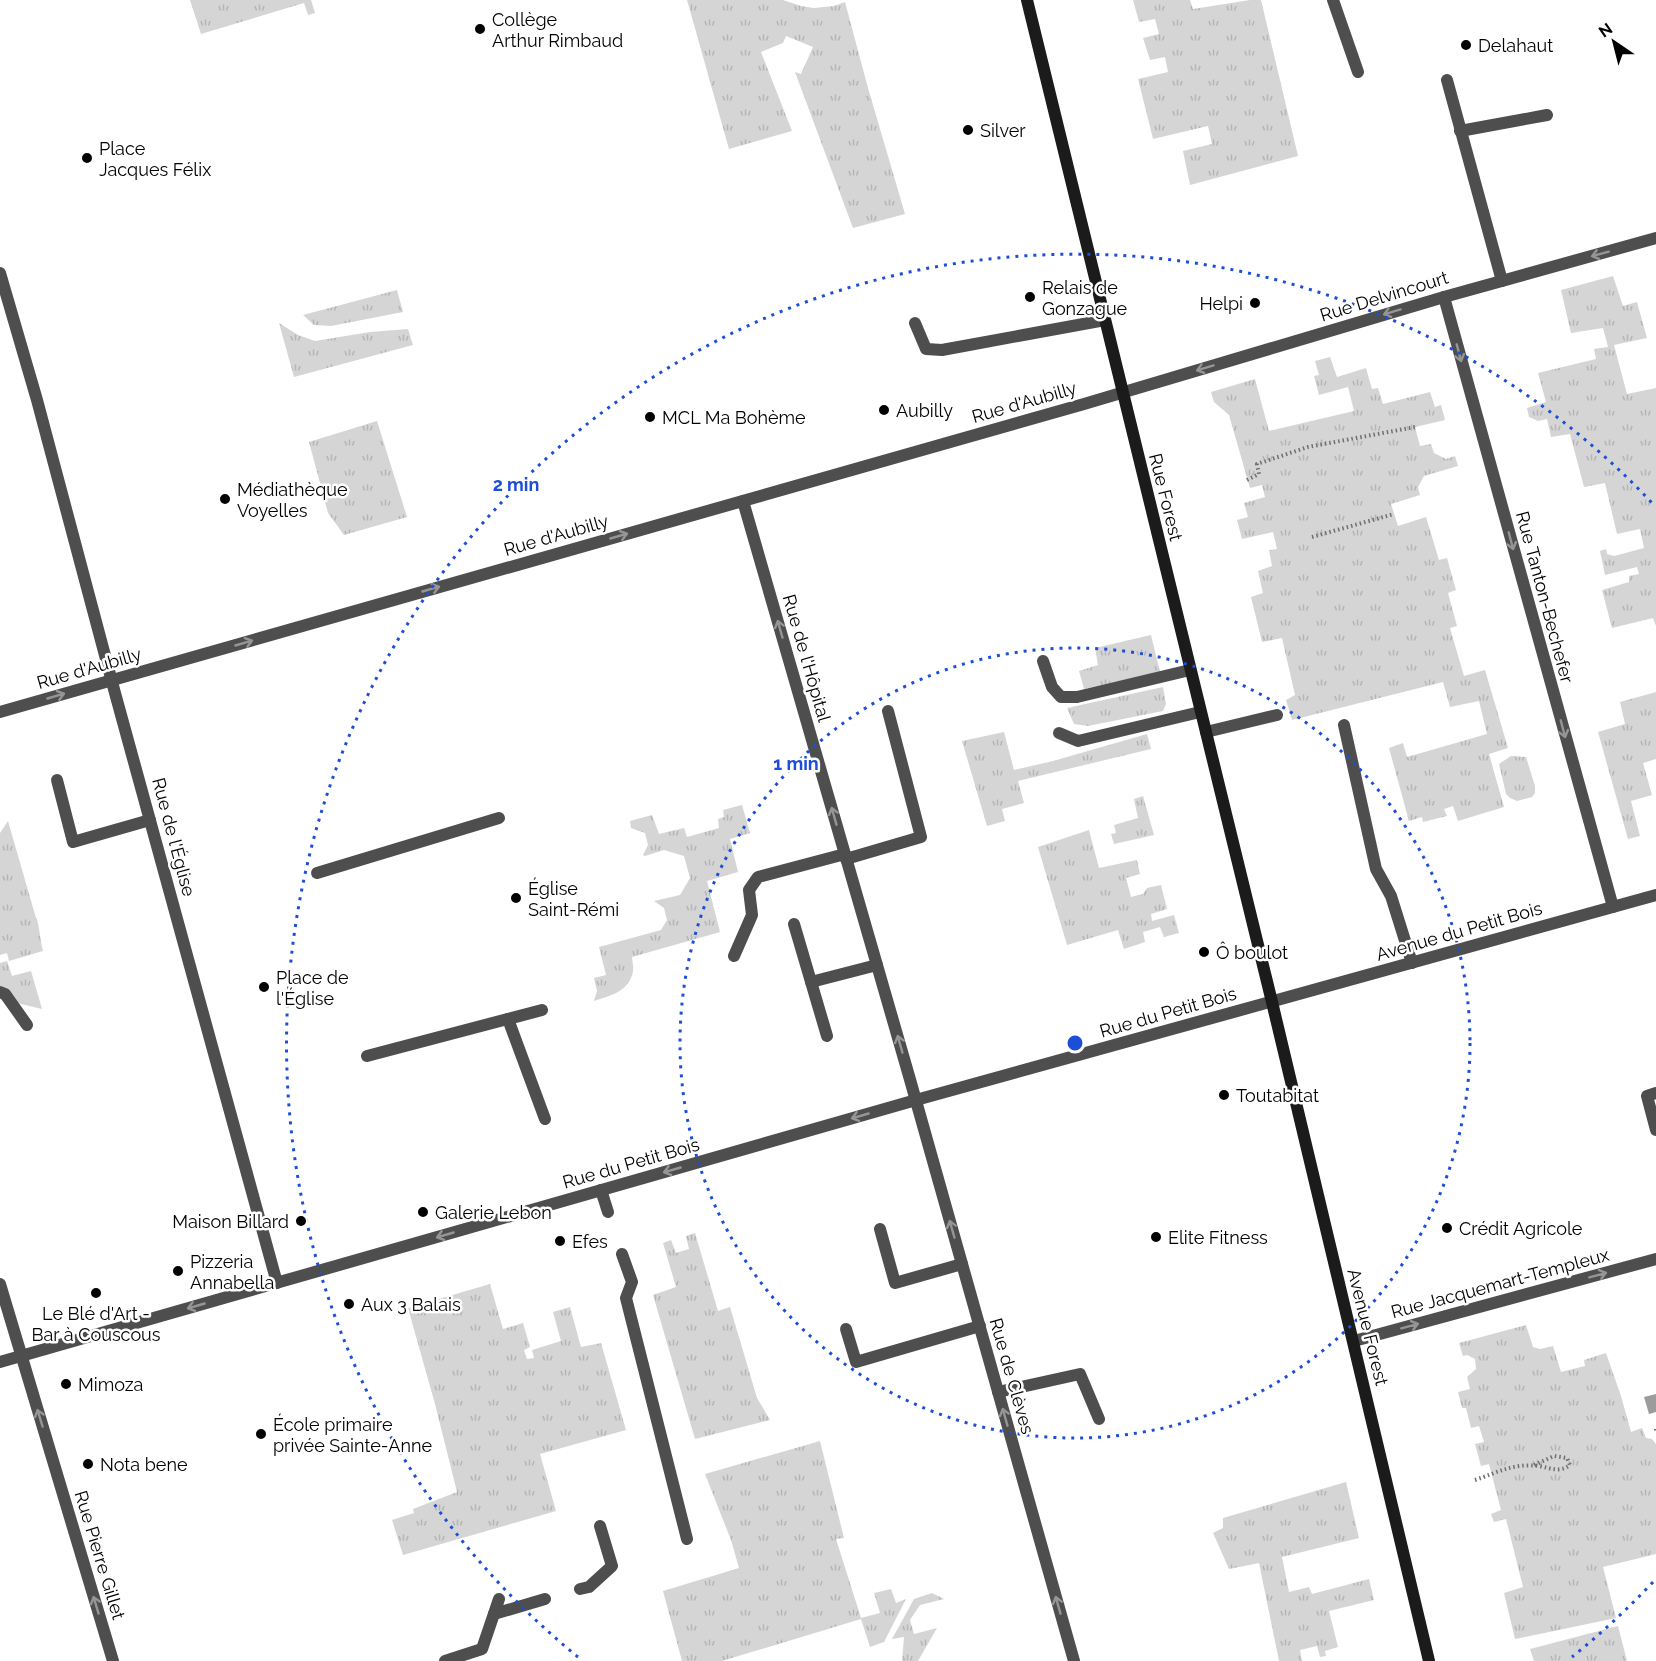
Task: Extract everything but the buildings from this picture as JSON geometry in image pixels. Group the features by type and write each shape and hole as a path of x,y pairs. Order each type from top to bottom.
{"main road":[{"name":"Rue Forest","path":"1026,0 1272,1002"},
{"name":"Avenue Forest","path":"1272,1002 1429,1661"}],"street":[{"path":"1333,0 1358,72"},
{"path":"1447,80 1502,281"},
{"path":"1460,131 1547,115"},
{"name":"Rue Delvincourt","path":"1123,393 1444,297 1656,238"},
{"name":"Rue de l'Église","path":"0,273 37,400 277,1283"},
{"name":"Rue Tanton-Bechefer","path":"1444,297 1613,907"},
{"path":"915,324 926,349 942,350 1105,320"},
{"name":"Rue d'Aubilly","path":"0,712 1123,393"},
{"name":"Rue de l'Hôpital","path":"743,501 916,1100"},
{"path":"1043,661 1052,687 1061,697 1077,697 1190,670"},
{"path":"734,956 752,915 749,890 758,877 921,837 888,711"},
{"path":"1059,734 1078,741 1200,712"},
{"path":"1206,732 1277,715"},
{"path":"1344,725 1376,869 1392,896 1412,963"},
{"path":"57,780 73,842 150,820"},
{"path":"317,873 499,818"},
{"name":"Avenue du Petit Bois","path":"1272,1002 1656,895"},
{"path":"794,924 827,1036"},
{"path":"811,981 877,965"},
{"path":"0,992 5,994 27,1025"},
{"name":"Rue du Petit Bois","path":"0,1362 916,1100 1272,1002"},
{"path":"367,1056 542,1010"},
{"path":"508,1019 544,1119"},
{"path":"1656,1093 1647,1096 1656,1130"},
{"name":"Rue de Clèves","path":"916,1100 1074,1661"},
{"path":"601,1190 608,1212"},
{"path":"880,1229 895,1283 962,1264"},
{"path":"622,1254 632,1282 626,1298 687,1539"},
{"name":"Rue Jacquemart-Templeux","path":"1354,1341 1656,1259"},
{"name":"Rue Pierre Gillet","path":"0,1284 113,1661"},
{"path":"846,1329 856,1362 980,1326"},
{"path":"998,1392 1080,1374 1098,1419"},
{"path":"580,1589 589,1587 612,1566 600,1526"},
{"path":"445,1661 482,1649 499,1599"},
{"path":"494,1614 545,1599"}],"path":[{"path":"1247,480 1259,474 1257,464 1308,447 1415,427"},
{"path":"1312,537 1394,514"},
{"path":"1475,1480 1507,1467 1522,1465 1564,1470 1570,1465 1567,1458 1554,1456 1532,1466"}],"green space":[{"path":"190,0 311,0 315,13 308,15 304,3 201,34"},
{"path":"687,0 783,0 814,8 834,6 845,2 905,214 853,228 795,72 801,74 813,47 786,36 783,43 761,52 792,131 729,149"},
{"path":"1133,0 1190,0 1193,9 1261,0 1298,156 1190,185 1183,151 1212,144 1208,126 1153,139 1138,79 1168,72 1165,57 1150,60 1143,38 1159,34 1155,19 1139,22"},
{"path":"1613,276 1623,306 1637,302 1647,338 1614,345 1627,394 1656,388 1656,626 1653,618 1612,628 1602,590 1629,582 1629,576 1639,574 1637,567 1605,575 1600,551 1606,549 1607,554 1614,556 1644,548 1640,529 1617,534 1605,483 1584,487 1570,434 1551,437 1547,419 1538,421 1529,417 1527,408 1546,402 1538,373 1596,359 1594,349 1608,347 1603,328 1571,333 1561,290"},
{"path":"397,290 403,312 331,326 314,325 303,315"},
{"path":"279,323 298,335 315,341 370,332 408,329 413,345 294,377"},
{"path":"1330,357 1337,377 1366,368 1372,389 1378,388 1383,404 1430,392 1435,407 1441,405 1445,420 1415,427 1420,446 1431,444 1434,453 1446,459 1455,456 1458,466 1424,476 1418,487 1420,495 1391,504 1398,526 1426,517 1439,560 1447,558 1456,590 1448,593 1457,626 1450,628 1464,676 1485,670 1508,748 1489,754 1504,807 1458,821 1453,806 1444,809 1447,816 1423,822 1422,817 1409,821 1389,748 1403,743 1407,757 1487,734 1479,701 1450,707 1443,682 1292,720 1286,700 1295,695 1282,638 1262,642 1251,597 1263,593 1258,571 1272,566 1269,550 1277,549 1273,532 1242,539 1237,520 1248,517 1244,503 1265,497 1262,485 1250,488 1229,415 1214,402 1211,392 1255,379 1269,431 1354,411 1348,387 1319,395 1314,376 1319,375 1315,361"},
{"path":"377,421 407,517 344,535 328,513 309,442"},
{"path":"1151,635 1160,672 1084,689 1079,671 1098,665 1095,648"},
{"path":"1163,687 1166,704 1163,711 1088,726 1074,724 1067,708"},
{"path":"1656,692 1656,759 1643,763 1652,795 1631,801 1640,836 1628,839 1598,732 1625,724 1620,702"},
{"path":"1004,732 1014,770 1147,734 1151,749 1018,781 1024,803 1002,809 1005,821 987,826 962,741"},
{"path":"1511,756 1526,757 1535,786 1535,793 1532,797 1517,801 1506,794 1499,764"},
{"path":"1143,796 1154,835 1114,844 1111,834 1116,833 1114,825 1138,818 1134,799"},
{"path":"742,805 750,833 730,839 738,872 707,881 720,932 632,957 633,971 624,988 594,1001 597,991 594,978 606,975 599,947 661,930 667,920 664,908 654,901 680,895 690,878 684,856 664,850 643,855 648,845 645,833 631,828 630,821 652,815 659,834 684,828 687,837 719,828 718,819 724,817 723,810"},
{"path":"8,821 37,919 43,951 9,961 7,953 0,955 0,833"},
{"path":"1089,830 1099,868 1137,860 1140,874 1126,878 1131,897 1143,894 1147,888 1161,885 1167,909 1151,914 1152,921 1174,915 1179,933 1164,937 1160,927 1143,932 1145,942 1124,949 1118,930 1067,945 1038,847"},
{"path":"7,961 12,976 31,971 42,1009 0,999 0,963"},
{"path":"695,1233 718,1311 730,1307 757,1398 770,1420 695,1439 653,1295 676,1287 663,1243 671,1240 676,1253 689,1249 686,1236"},
{"path":"490,1284 503,1329 523,1323 530,1347 524,1350 527,1359 534,1358 532,1350 561,1341 553,1312 570,1307 581,1347 601,1343 626,1430 540,1454 556,1511 403,1555 392,1520 414,1513 413,1509 457,1492 408,1308"},
{"path":"1526,1325 1533,1347 1540,1349 1553,1346 1561,1372 1585,1366 1584,1360 1606,1353 1631,1432 1642,1428 1646,1438 1652,1439 1656,1444 1656,1554 1603,1567 1616,1618 1515,1639 1504,1593 1523,1587 1506,1519 1494,1522 1491,1514 1501,1510 1489,1464 1481,1466 1475,1444 1484,1442 1479,1426 1471,1428 1466,1408 1462,1408 1458,1392 1470,1389 1467,1377 1476,1369 1475,1359 1467,1355 1463,1356 1459,1343"},
{"path":"820,1441 844,1538 836,1539 861,1618 880,1613 874,1593 891,1589 896,1603 906,1599 884,1642 870,1647 861,1619 722,1661 682,1661 663,1591 739,1568 731,1540 705,1474"},
{"path":"1346,1482 1359,1538 1282,1557 1289,1592 1309,1587 1312,1594 1369,1579 1374,1600 1329,1611 1338,1647 1325,1651 1326,1656 1320,1657 1317,1646 1300,1650 1302,1661 1279,1661 1259,1563 1229,1569 1213,1533 1223,1528 1223,1518"},
{"path":"932,1593 944,1599 920,1605 910,1620 914,1634 937,1628 918,1661 902,1661 904,1637 892,1639 914,1599"},
{"path":"1618,1626 1627,1661 1534,1661 1530,1649"}],"water":[{"path":"1656,1394 1656,1412 1649,1414 1644,1397"}],"place":[{"name":"Collège Arthur Rimbaud","path":"480,29"},
{"name":"Delahaut","path":"1466,45"},
{"name":"Silver","path":"968,130"},
{"name":"Place Jacques Félix","path":"87,158"},
{"name":"Relais de Gonzague","path":"1030,297"},
{"name":"Helpi","path":"1255,303"},
{"name":"Aubilly","path":"884,410"},
{"name":"MCL Ma Bohème","path":"650,417"},
{"name":"Médiathèque Voyelles","path":"225,499"},
{"name":"Église Saint-Rémi","path":"516,898"},
{"name":"Ô boulot","path":"1204,952"},
{"name":"Place de l'Église","path":"264,987"},
{"name":"Toutabitat","path":"1224,1095"},
{"name":"Galerie Lebon","path":"423,1212"},
{"name":"Maison Billard","path":"301,1221"},
{"name":"Crédit Agricole","path":"1447,1228"},
{"name":"Elite Fitness","path":"1156,1237"},
{"name":"Efes","path":"560,1241"},
{"name":"Pizzeria Annabella","path":"178,1271"},
{"name":"Le Blé d'Art - Bar à Couscous","path":"96,1293"},
{"name":"Aux 3 Balais","path":"349,1304"},
{"name":"Mimoza","path":"66,1384"},
{"name":"École primaire privée Sainte-Anne","path":"261,1434"},
{"name":"Nota bene","path":"88,1464"}]}
